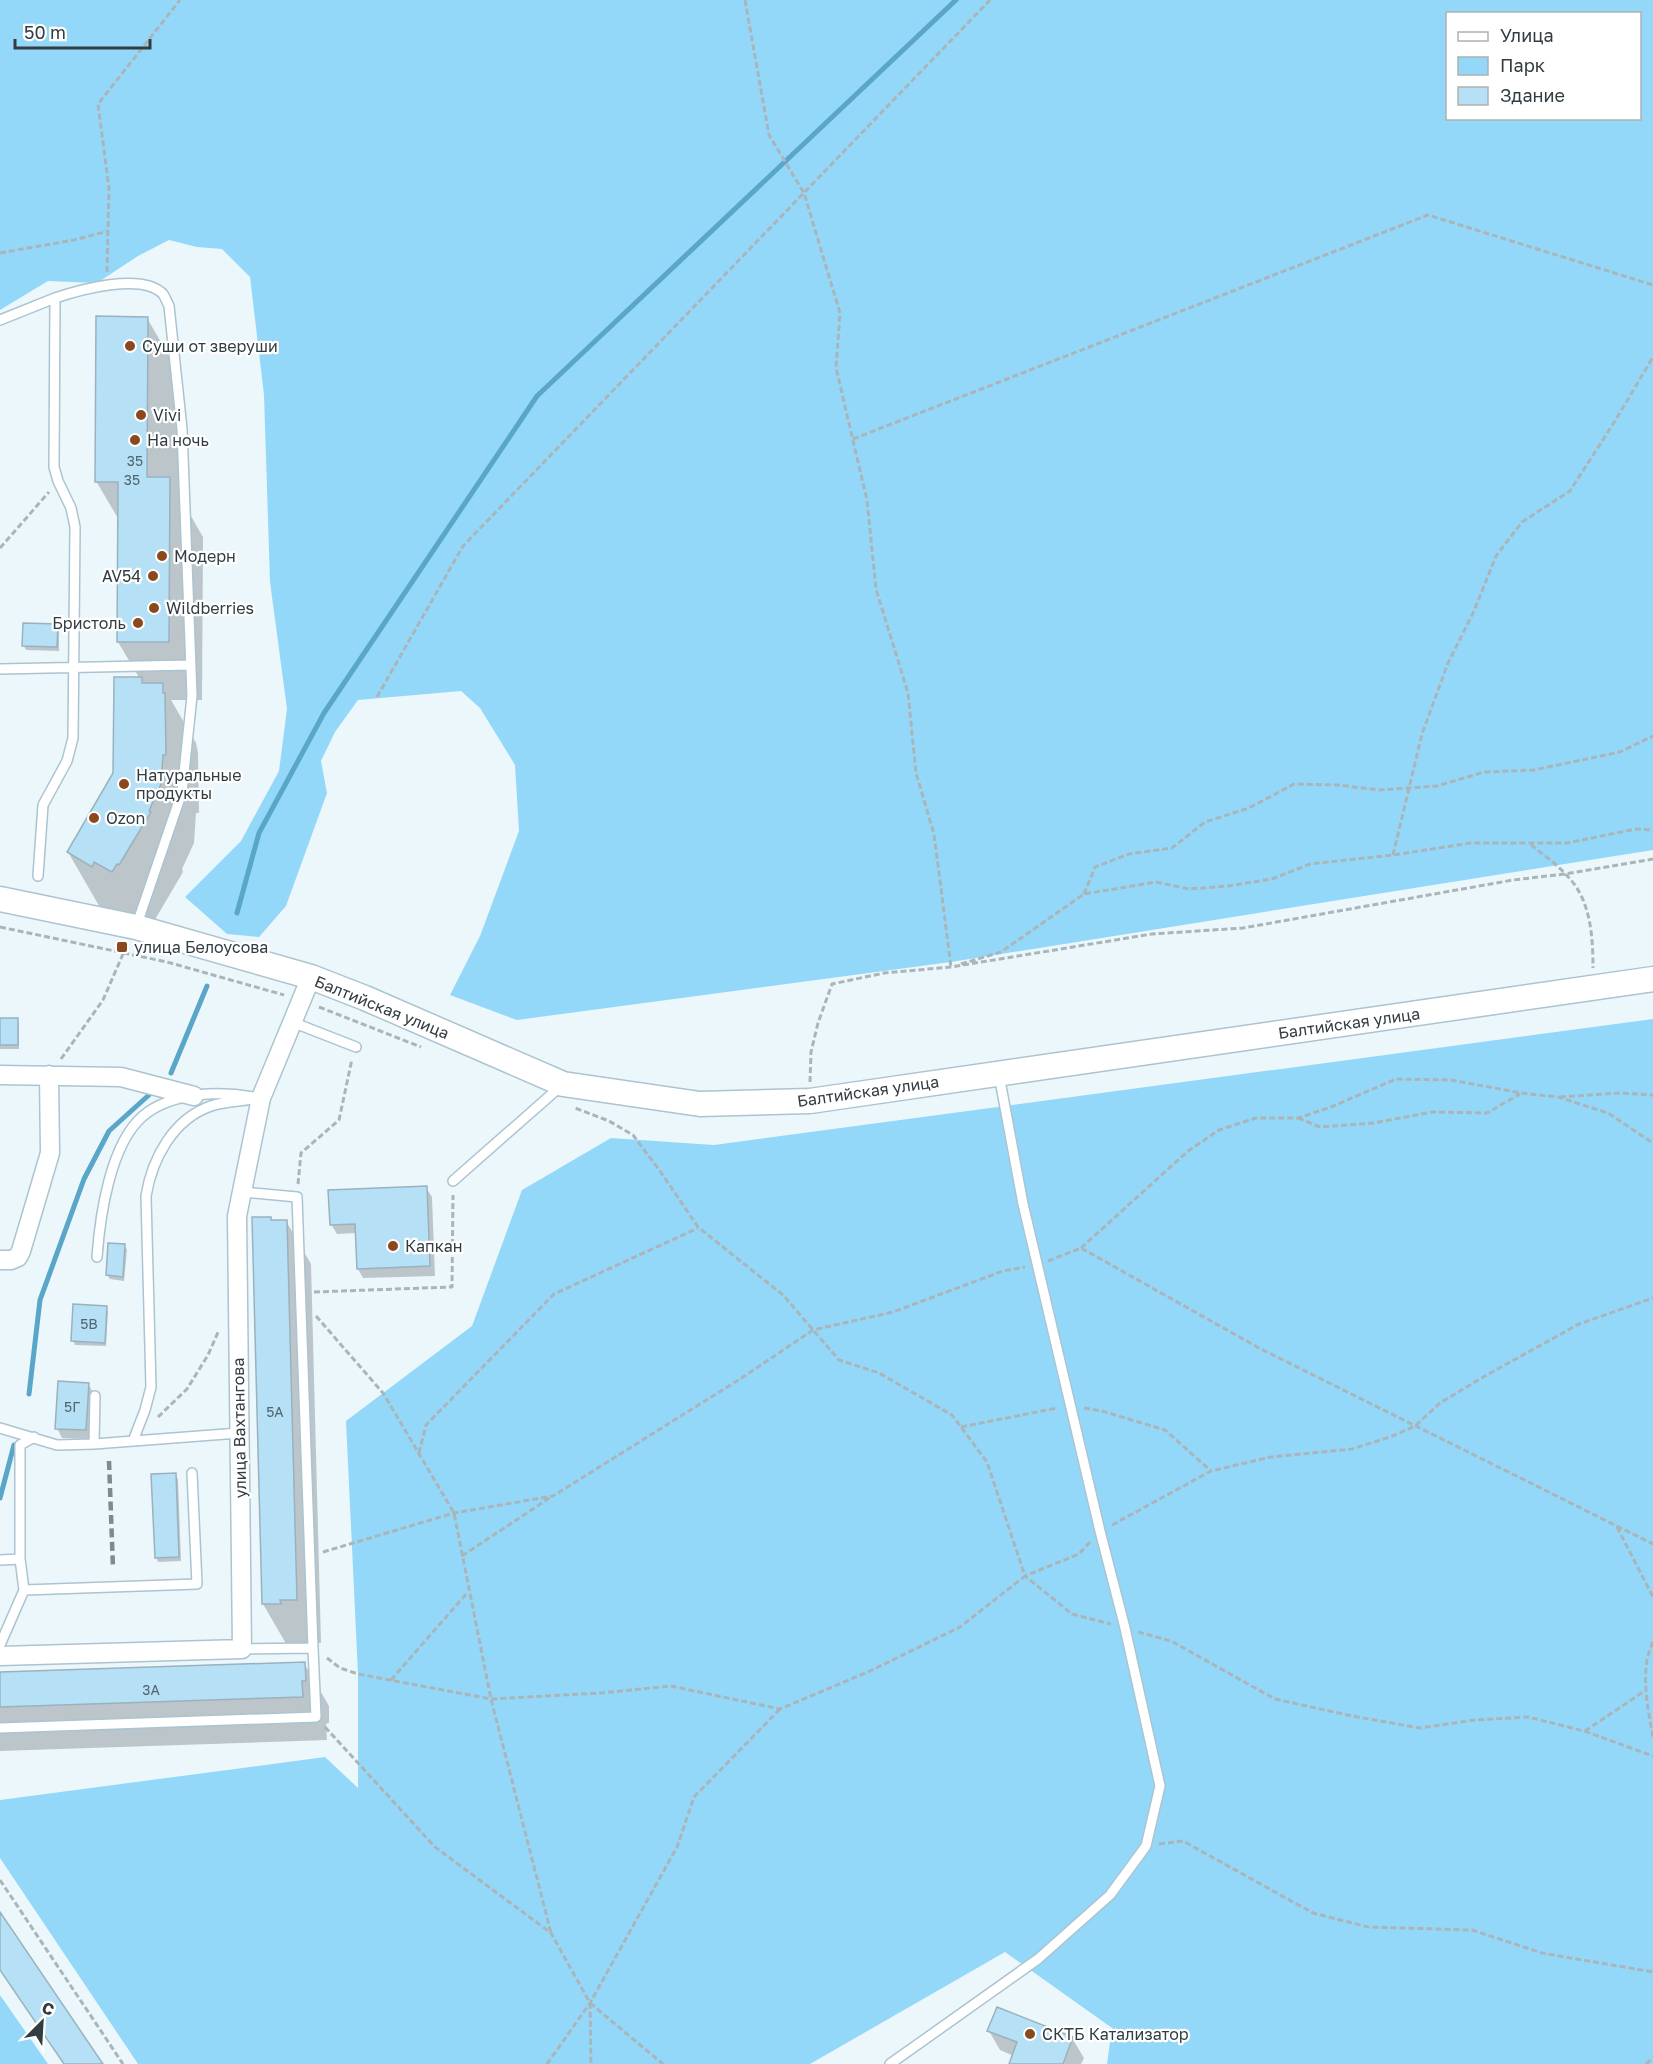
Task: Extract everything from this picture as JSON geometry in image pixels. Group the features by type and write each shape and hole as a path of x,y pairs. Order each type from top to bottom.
{"main road":[{"name":"Балтийская улица","path":"0,900 136,927 311,977 365,998 555,1091 700,1104 810,1101 1653,979"}],"street":[{"name":"улица Вахтангова","path":"242,1649 237,1216 261,1098 311,977"},
{"path":"0,1075 121,1077 194,1096"},
{"path":"0,1260 11,1260 18,1257 21,1251 50,1153 49,1075"},
{"path":"0,1656 242,1649"}],"lane":[{"path":"0,320 84,288 107,286 141,284 153,287 163,294 169,306 182,429 192,696 182,792 136,927"},
{"path":"38,876 43,805 67,761 73,738 75,527 71,508 54,467 55,298"},
{"path":"0,669 191,665"},
{"path":"292,1022 356,1047"},
{"path":"890,2064 1038,1959 1110,1895 1146,1846 1160,1786 1125,1628 1023,1204 999,1073"},
{"path":"453,1181 555,1091"},
{"path":"97,1257 99,1230 117,1157 128,1134 142,1117 160,1104 194,1096 234,1093 261,1098"},
{"path":"133,1441 151,1387 146,1218 149,1175 159,1152 190,1118 211,1106 261,1098"},
{"path":"0,1728 316,1717 297,1197 242,1192"},
{"path":"94,1444 95,1396"},
{"path":"0,1428 57,1445 239,1433"},
{"path":"0,1645 24,1590 20,1559 20,1445 34,1437"},
{"path":"24,1590 197,1584 192,1473"},
{"path":"0,1560 20,1559"},
{"path":"242,1649 313,1648"}],"path":[{"path":"107,286 109,188 98,104 180,0"},
{"path":"745,0 769,135 804,193 840,314 836,368 867,500 876,589 908,693 916,774 934,834 951,967"},
{"path":"377,698 463,546 990,0"},
{"path":"853,439 1428,215 1653,285"},
{"path":"0,253 74,240 108,231"},
{"path":"1393,855 1422,734 1448,663 1474,611 1496,556 1521,522 1570,491 1653,357"},
{"path":"0,548 58,481"},
{"path":"1084,894 1095,867 1129,854 1172,848 1205,822 1249,808 1294,784 1338,785 1379,790 1437,786 1484,772 1534,770 1620,752 1653,736"},
{"path":"951,967 1001,952 1084,894 1156,882 1189,889 1228,886 1272,879 1310,864 1393,855 1471,843 1567,843 1636,829 1653,830"},
{"path":"1530,844 1571,880 1587,910 1593,940 1593,972"},
{"path":"810,1101 811,1052 818,1023 832,984 884,973 951,967 1152,934 1243,928 1512,880 1565,874 1653,859"},
{"path":"0,927 167,962 300,1000 428,1050"},
{"path":"49,1075 103,1000 123,954"},
{"path":"297,1197 301,1153 339,1120 356,1047"},
{"path":"462,1556 813,1330 893,1312 1003,1271 1039,1264 1081,1248 1188,1151 1219,1130 1256,1118 1298,1118 1331,1107 1396,1079 1451,1080 1521,1093 1558,1097 1620,1093 1653,1095"},
{"path":"555,1091 633,1135 698,1227 783,1295 839,1360 879,1372 952,1415 987,1462 1025,1576 1072,1614 1115,1626 1113,1616"},
{"path":"1298,1118 1320,1127 1374,1123 1432,1112 1487,1113 1521,1093"},
{"path":"1558,1097 1608,1113 1653,1143"},
{"path":"300,1295 452,1287 453,1181"},
{"path":"418,1453 426,1425 554,1294 698,1227"},
{"path":"1081,1248 1259,1348 1653,1544"},
{"path":"300,1295 383,1393 454,1512 468,1592 491,1698 551,1933 590,2003 663,2064"},
{"path":"547,2064 590,2003 677,1847 694,1797 780,1709 870,1671 960,1627 1025,1576 1079,1554 1100,1531 1211,1471 1271,1457 1352,1449 1390,1437 1414,1426 1440,1403 1458,1392 1580,1324 1653,1298"},
{"path":"156,1419 187,1389 208,1355 220,1329"},
{"path":"961,1427 1071,1406 1102,1411 1165,1430 1211,1471"},
{"path":"310,1555 454,1512 552,1496"},
{"path":"1617,1526 1653,1597"},
{"path":"391,1680 468,1592"},
{"path":"1125,1628 1171,1641 1275,1700 1420,1728 1475,1720 1528,1717 1584,1731 1653,1756"},
{"path":"1653,1642 1648,1652 1646,1690 1653,1738"},
{"path":"313,1648 340,1668 358,1674 491,1698 602,1693 671,1686 780,1709"},
{"path":"1584,1731 1646,1690"},
{"path":"316,1717 435,1847 551,1933"},
{"path":"1146,1846 1183,1841 1312,1913 1368,1927 1472,1930 1542,1953 1653,1972"},
{"path":"0,1880 123,2064"},
{"path":"590,2003 591,2064"},
{"path":"1646,2064 1653,2058"}],"green space":[{"path":"0,0 1653,0 1653,850 951,962 517,1020 450,995 480,936 519,831 515,765 480,708 461,691 358,700 335,732 321,761 327,793 286,906 259,937 227,934 185,897 241,841 279,771 287,709 270,582 264,395 250,277 222,249 197,247 169,240 138,256 97,283 48,281 0,310"},
{"path":"1653,1019 1653,2064 1107,2064 1112,2028 1005,1952 810,2064 138,2064 0,1858 0,1800 325,1757 358,1788 358,1674 346,1421 472,1326 522,1190 611,1138 714,1145"},
{"path":"0,1995 48,2064 0,2064"}],"building":[{"path":"96,316 148,317 147,477 170,477 169,642 117,642 118,482 95,482"},
{"path":"23,623 58,624 57,647 22,646"},
{"path":"114,677 142,677 142,683 163,683 166,755 163,755 161,784 149,811 151,812 119,865 117,864 112,872 94,862 92,867 67,852 113,773"},
{"path":"0,1018 18,1018 18,1045 0,1045"},
{"name":"Капкан","path":"427,1186 430,1266 357,1269 355,1224 330,1225 328,1190"},
{"path":"252,1217 287,1220 297,1600 280,1600 281,1604 262,1604"},
{"path":"108,1243 125,1244 123,1277 106,1275"},
{"path":"73,1304 107,1306 105,1343 71,1341"},
{"path":"58,1381 89,1383 86,1430 55,1429"},
{"path":"176,1473 179,1557 155,1558 151,1474"},
{"path":"305,1662 306,1681 302,1681 303,1697 0,1707 0,1672"},
{"path":"0,1912 103,2064 64,2064 0,1970"},
{"name":"СКТБ Катализатор","path":"997,2007 1073,2037 1063,2064 1009,2064 1017,2042 987,2031"}],"waterway":[{"path":"237,913 259,833 324,713 537,396 956,0"},
{"path":"171,1073 207,986"},
{"path":"29,1394 40,1300 84,1179 109,1131 150,1094"},
{"path":"0,1498 14,1445"}],"railway":[{"path":"109,1461 113,1568"}],"place":[{"name":"Суши от зверуши","path":"130,346"},
{"name":"Vivi","path":"141,415"},
{"name":"На ночь","path":"135,440"},
{"name":"Модерн","path":"162,556"},
{"name":"AV54","path":"153,576"},
{"name":"Wildberries","path":"154,608"},
{"name":"Бристоль","path":"138,623"},
{"name":"Натуральные продукты","path":"124,784"},
{"name":"Ozon","path":"94,818"},
{"name":"улица Белоусова","path":"122,947"},
{"name":"Капкан","path":"393,1246"},
{"name":"СКТБ Катализатор","path":"1030,2034"}]}
